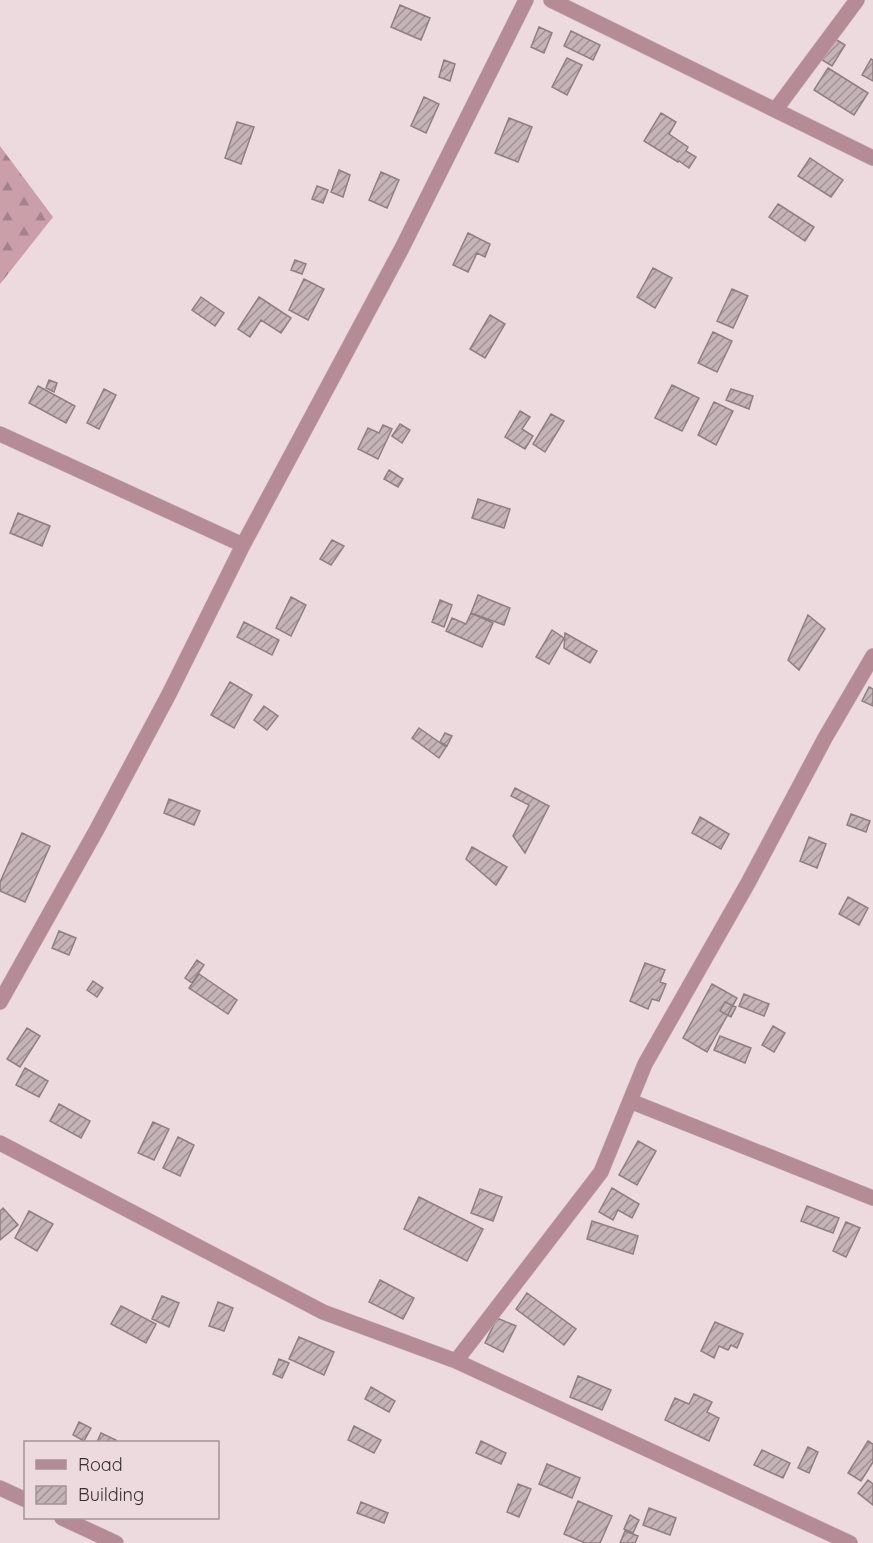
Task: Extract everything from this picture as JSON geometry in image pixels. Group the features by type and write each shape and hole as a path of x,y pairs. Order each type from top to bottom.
{"street":[{"path":"0,1002 96,831 169,694 243,545 402,248 526,0"},
{"path":"551,0 873,158"},
{"path":"776,109 857,0"},
{"path":"0,434 243,545"},
{"path":"456,1361 601,1172 645,1064 748,883 825,738 873,656"},
{"path":"630,1101 873,1197"},
{"path":"0,1143 323,1312 456,1361 850,1543"},
{"path":"0,1488 24,1499"},
{"path":"64,1519 116,1543"}],"green space":[{"path":"0,146 53,217 0,284"}],"building":[{"path":"400,5 430,18 421,40 391,27"},
{"path":"539,27 552,33 544,53 531,47"},
{"path":"571,31 600,45 593,60 564,46"},
{"path":"832,37 845,45 832,66 819,58"},
{"path":"567,58 582,65 567,95 552,87"},
{"path":"871,59 873,60 873,81 862,75"},
{"path":"444,60 455,64 450,81 439,77"},
{"path":"828,68 868,93 854,115 814,90"},
{"path":"424,97 439,104 426,133 411,126"},
{"path":"661,113 676,122 669,134 688,147 686,151 696,157 689,168 644,141"},
{"path":"509,118 532,127 518,162 495,153"},
{"path":"237,122 254,127 241,164 225,158"},
{"path":"810,158 843,180 831,197 798,176"},
{"path":"339,170 350,175 343,197 331,192"},
{"path":"381,172 399,180 387,208 369,200"},
{"path":"317,186 328,190 323,203 312,199"},
{"path":"778,204 814,227 805,241 769,217"},
{"path":"468,233 490,244 485,257 477,253 468,272 453,265"},
{"path":"295,260 306,264 302,274 291,270"},
{"path":"653,268 672,278 655,308 637,297"},
{"path":"304,279 324,289 308,320 289,310"},
{"path":"732,289 748,296 733,328 717,321"},
{"path":"201,297 224,313 215,326 192,310"},
{"path":"259,297 291,318 281,333 261,320 250,337 238,329"},
{"path":"490,315 505,324 485,358 470,349"},
{"path":"713,332 732,341 717,372 698,363"},
{"path":"49,380 57,383 54,392 46,388"},
{"path":"672,385 699,398 682,431 655,418"},
{"path":"38,386 75,406 66,423 29,403"},
{"path":"104,389 116,395 99,429 87,423"},
{"path":"731,389 753,396 749,409 726,400"},
{"path":"714,402 733,411 716,445 698,435"},
{"path":"520,411 530,417 522,429 533,436 525,449 505,437"},
{"path":"551,414 564,421 545,452 533,444"},
{"path":"400,424 410,430 402,443 392,436"},
{"path":"383,425 392,429 378,459 358,449 368,428 379,433"},
{"path":"389,470 403,479 398,487 384,479"},
{"path":"478,499 510,509 504,528 472,518"},
{"path":"18,513 50,526 42,546 10,533"},
{"path":"332,540 344,546 331,565 320,559"},
{"path":"478,595 510,608 504,625 471,613"},
{"path":"291,597 306,605 291,636 276,628"},
{"path":"440,600 452,605 444,627 432,622"},
{"path":"471,613 493,623 482,647 446,631 452,618 466,624"},
{"path":"808,615 825,629 799,670 788,660"},
{"path":"244,622 279,640 272,655 237,637"},
{"path":"552,630 564,638 549,664 536,657"},
{"path":"565,633 597,651 590,663 564,648"},
{"path":"230,682 252,695 234,728 211,715"},
{"path":"869,687 873,689 873,706 862,701"},
{"path":"264,706 278,716 267,730 254,720"},
{"path":"419,728 446,747 439,758 412,738"},
{"path":"445,733 452,736 447,746 440,742"},
{"path":"515,788 549,806 525,853 513,836 529,805 511,796"},
{"path":"169,799 200,811 194,825 164,813"},
{"path":"851,814 870,821 866,832 847,825"},
{"path":"700,817 729,834 721,849 692,833"},
{"path":"22,833 50,846 25,902 0,891 0,882"},
{"path":"809,837 826,844 817,868 800,861"},
{"path":"472,847 507,867 496,885 466,859"},
{"path":"848,897 868,908 859,925 839,914"},
{"path":"59,931 76,938 69,955 52,948"},
{"path":"197,960 204,965 192,983 185,978"},
{"path":"645,963 665,970 660,982 666,984 659,1001 652,999 648,1009 630,1001"},
{"path":"199,974 237,1000 228,1014 189,988"},
{"path":"93,981 103,988 97,997 87,990"},
{"path":"712,984 737,998 707,1052 683,1038"},
{"path":"744,994 769,1004 764,1016 739,1006"},
{"path":"725,1002 736,1007 731,1017 720,1011"},
{"path":"773,1026 785,1033 774,1052 762,1045"},
{"path":"27,1028 40,1036 20,1067 7,1059"},
{"path":"720,1036 751,1048 745,1063 714,1050"},
{"path":"25,1068 48,1081 39,1097 16,1085"},
{"path":"59,1104 90,1121 81,1138 50,1121"},
{"path":"153,1122 169,1129 154,1160 138,1153"},
{"path":"178,1137 194,1145 180,1176 163,1168"},
{"path":"638,1141 656,1151 637,1185 619,1175"},
{"path":"612,1188 639,1204 632,1218 618,1210 613,1220 599,1212"},
{"path":"480,1189 502,1197 493,1221 471,1213"},
{"path":"419,1197 483,1229 467,1261 404,1229"},
{"path":"807,1206 839,1218 833,1233 801,1221"},
{"path":"3,1208 18,1225 0,1240 0,1211"},
{"path":"29,1211 53,1224 37,1251 15,1238"},
{"path":"592,1221 638,1236 633,1254 587,1239"},
{"path":"846,1222 860,1228 846,1257 833,1251"},
{"path":"380,1280 414,1298 403,1319 369,1302"},
{"path":"527,1293 576,1329 564,1345 516,1309"},
{"path":"162,1296 179,1303 169,1327 152,1319"},
{"path":"218,1302 233,1308 224,1331 209,1326"},
{"path":"121,1306 156,1324 146,1343 111,1324"},
{"path":"497,1318 516,1326 503,1352 485,1343"},
{"path":"715,1322 743,1334 737,1348 731,1345 728,1350 719,1346 714,1358 701,1351"},
{"path":"299,1337 334,1352 324,1375 289,1359"},
{"path":"279,1359 289,1363 282,1378 273,1374"},
{"path":"578,1376 611,1390 602,1410 570,1397"},
{"path":"371,1387 395,1401 389,1412 365,1399"},
{"path":"694,1394 712,1402 707,1412 719,1418 709,1441 665,1420 675,1398 689,1404"},
{"path":"79,1422 91,1428 84,1441 73,1435"},
{"path":"354,1426 381,1440 374,1453 348,1440"},
{"path":"101,1433 116,1440 116,1441 97,1441"},
{"path":"481,1441 506,1453 501,1464 476,1453"},
{"path":"868,1441 873,1444 873,1462 861,1481 848,1473"},
{"path":"808,1447 818,1452 809,1473 798,1468"},
{"path":"762,1450 790,1463 783,1478 754,1465"},
{"path":"547,1464 580,1478 572,1498 539,1484"},
{"path":"868,1480 873,1484 873,1505 858,1493"},
{"path":"518,1484 531,1489 519,1517 507,1512"},
{"path":"578,1501 612,1516 600,1543 585,1543 564,1534"},
{"path":"361,1502 388,1513 384,1523 357,1513"},
{"path":"649,1508 676,1518 670,1535 643,1525"},
{"path":"630,1515 639,1520 633,1533 624,1529"},
{"path":"625,1531 638,1536 635,1543 620,1543"}]}
